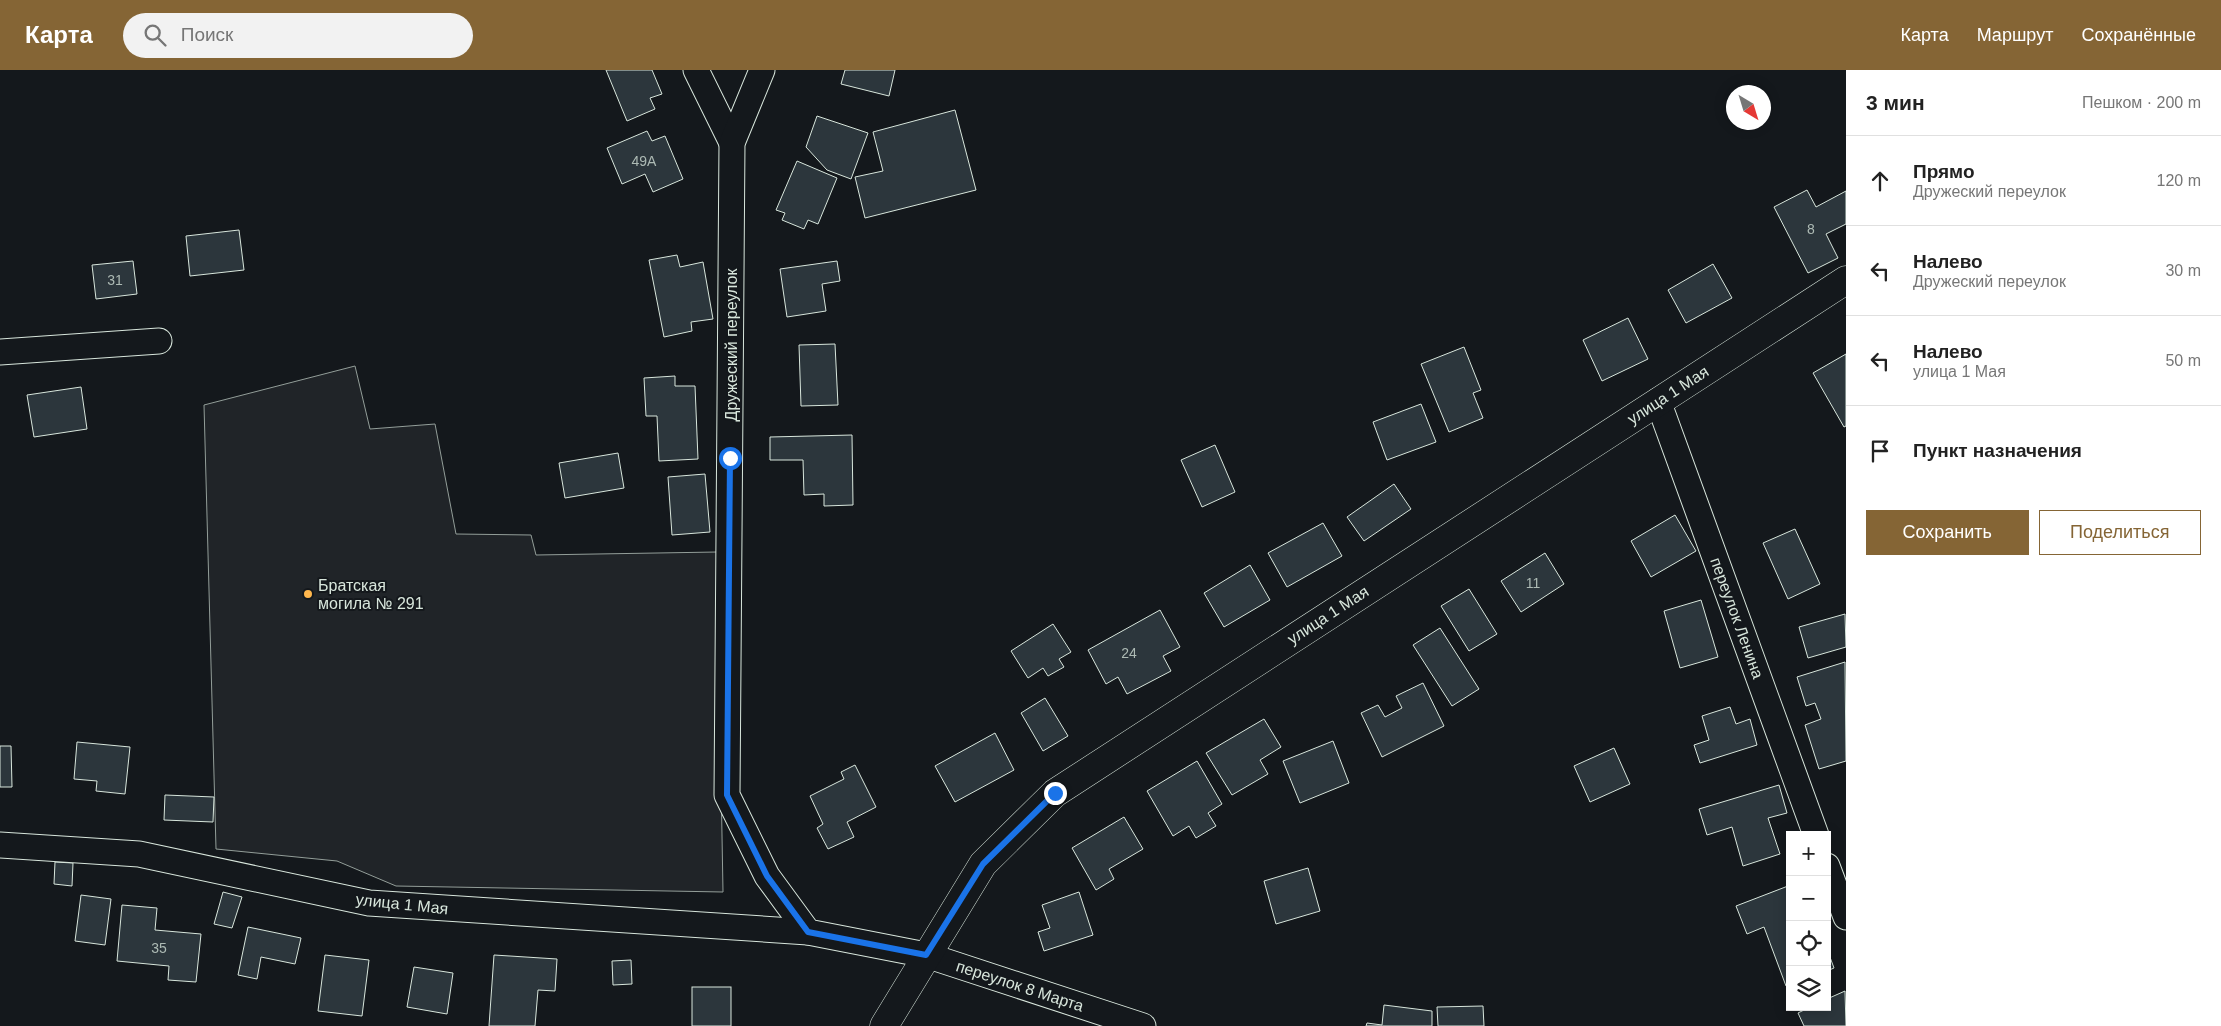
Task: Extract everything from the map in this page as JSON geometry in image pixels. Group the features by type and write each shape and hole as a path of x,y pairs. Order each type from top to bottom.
{"street":[{"path":"696,70 732,143"},
{"name":"Дружеский переулок","path":"762,70 732,143 727,795 767,876 808,932"},
{"name":"улица 1 Мая","path":"884,1026 983,864 1055,793 1846,280"},
{"path":"0,352 159,341"},
{"name":"переулок Ленина","path":"1658,401 1815,831"},
{"name":"улица 1 Мая","path":"0,845 139,854 369,904 808,932"},
{"path":"1831,876 1846,917"},
{"path":"808,932 926,955"},
{"name":"переулок 8 Марта","path":"926,955 1143,1026"}],"shaded area":[{"path":"355,366 370,429 435,424 456,534 531,535 536,555 717,552 723,892 396,886 337,861 216,849 204,405"}],"building":[{"path":"606,70 652,70 662,94 650,98 655,109 627,121"},
{"path":"845,70 895,70 889,96 841,84"},
{"path":"955,110 976,190 865,218 855,177 883,171 873,132"},
{"path":"817,116 868,133 851,179 827,170 806,147"},
{"path":"647,131 652,141 665,136 683,179 653,192 645,174 622,184 607,148"},
{"path":"797,161 837,178 818,224 808,220 804,229 782,220 785,213 776,210"},
{"path":"1807,190 1816,207 1846,191 1846,224 1826,234 1838,258 1808,273 1774,207"},
{"path":"239,230 244,270 190,276 186,236"},
{"path":"677,255 680,267 703,262 713,319 691,322 692,331 664,337 649,260"},
{"path":"133,261 137,294 96,299 92,265"},
{"path":"837,261 840,281 822,284 826,311 787,317 780,269"},
{"path":"1713,264 1732,298 1686,323 1668,290"},
{"path":"1628,318 1648,359 1602,381 1583,340"},
{"path":"835,344 838,405 801,406 799,345"},
{"path":"1464,347 1481,390 1473,393 1483,418 1449,432 1421,364"},
{"path":"1846,354 1846,426 1844,427 1813,373"},
{"path":"675,376 675,386 695,386 698,459 659,461 657,416 646,416 644,378"},
{"path":"81,387 87,429 34,437 27,395"},
{"path":"1421,404 1436,442 1387,460 1373,422"},
{"path":"852,435 853,505 824,506 824,494 804,495 803,460 770,460 770,437"},
{"path":"1215,445 1235,492 1202,507 1181,460"},
{"path":"618,453 624,488 565,498 559,463"},
{"path":"705,474 710,532 672,535 668,477"},
{"path":"1394,484 1411,509 1364,541 1347,517"},
{"path":"1675,515 1696,551 1651,577 1631,541"},
{"path":"1323,523 1342,556 1287,587 1268,553"},
{"path":"1795,529 1820,584 1788,599 1763,543"},
{"path":"1545,553 1564,584 1521,612 1501,581"},
{"path":"1250,565 1270,600 1224,627 1204,593"},
{"path":"1469,589 1497,634 1469,651 1441,606"},
{"path":"1701,600 1718,657 1680,668 1664,611"},
{"path":"1160,610 1180,647 1163,656 1171,671 1127,694 1118,677 1106,684 1088,650"},
{"path":"1845,614 1846,647 1808,658 1799,627"},
{"path":"1053,624 1071,652 1059,659 1064,667 1048,676 1043,668 1028,678 1011,651"},
{"path":"1440,628 1479,689 1452,706 1413,645"},
{"path":"1845,662 1846,761 1819,769 1805,725 1821,719 1815,703 1806,706 1797,677"},
{"path":"1423,683 1444,726 1382,757 1361,713 1378,705 1385,717 1402,708 1396,696"},
{"path":"1045,698 1068,736 1043,751 1021,713"},
{"path":"1730,707 1736,724 1750,719 1757,745 1700,763 1694,745 1709,740 1702,716"},
{"path":"1264,719 1281,747 1260,760 1268,774 1232,795 1206,753"},
{"path":"995,733 1014,770 955,802 935,766"},
{"path":"1333,741 1349,783 1300,803 1283,761"},
{"path":"77,742 130,747 125,794 96,791 97,781 74,779"},
{"path":"0,746 11,746 12,787 0,787"},
{"path":"1614,748 1630,784 1590,802 1574,766"},
{"path":"1197,761 1222,804 1208,813 1216,826 1196,838 1189,826 1173,836 1147,791"},
{"path":"855,765 876,807 847,822 854,837 828,849 817,828 823,824 810,796 844,779 841,772"},
{"path":"1779,785 1787,813 1768,818 1780,854 1743,866 1732,827 1707,835 1699,809"},
{"path":"165,795 214,797 213,822 164,820"},
{"path":"1124,817 1143,849 1109,869 1114,879 1096,890 1072,848"},
{"path":"55,862 73,863 72,886 54,884"},
{"path":"1308,868 1320,911 1276,924 1264,881"},
{"path":"1786,887 1786,986 1764,927 1747,934 1736,906"},
{"path":"223,892 242,897 232,928 214,924"},
{"path":"1079,892 1093,935 1044,951 1038,932 1050,928 1042,905"},
{"path":"81,895 111,899 105,945 75,941"},
{"path":"122,905 157,908 155,930 201,934 196,982 168,980 169,966 117,961"},
{"path":"248,927 301,938 295,964 261,957 257,979 238,975"},
{"path":"325,955 369,960 362,1016 318,1011"},
{"path":"494,955 557,959 555,991 538,990 535,1026 489,1026"},
{"path":"631,960 632,984 613,985 612,961"},
{"path":"414,967 453,973 447,1014 407,1007"},
{"path":"692,987 731,987 731,1026 692,1026"},
{"path":"1845,991 1846,1026 1804,1026 1798,1013 1802,1011 1831,1011 1831,997"},
{"path":"1384,1005 1432,1011 1432,1026 1366,1026 1367,1023 1382,1025"},
{"path":"1483,1006 1484,1026 1438,1026 1437,1007"}],"place":[{"name":"Братская могила № 291","path":"308,594"}],"route":[{"path":"730,458 727,795 767,876 808,932 926,955 983,864 1055,793"}]}
